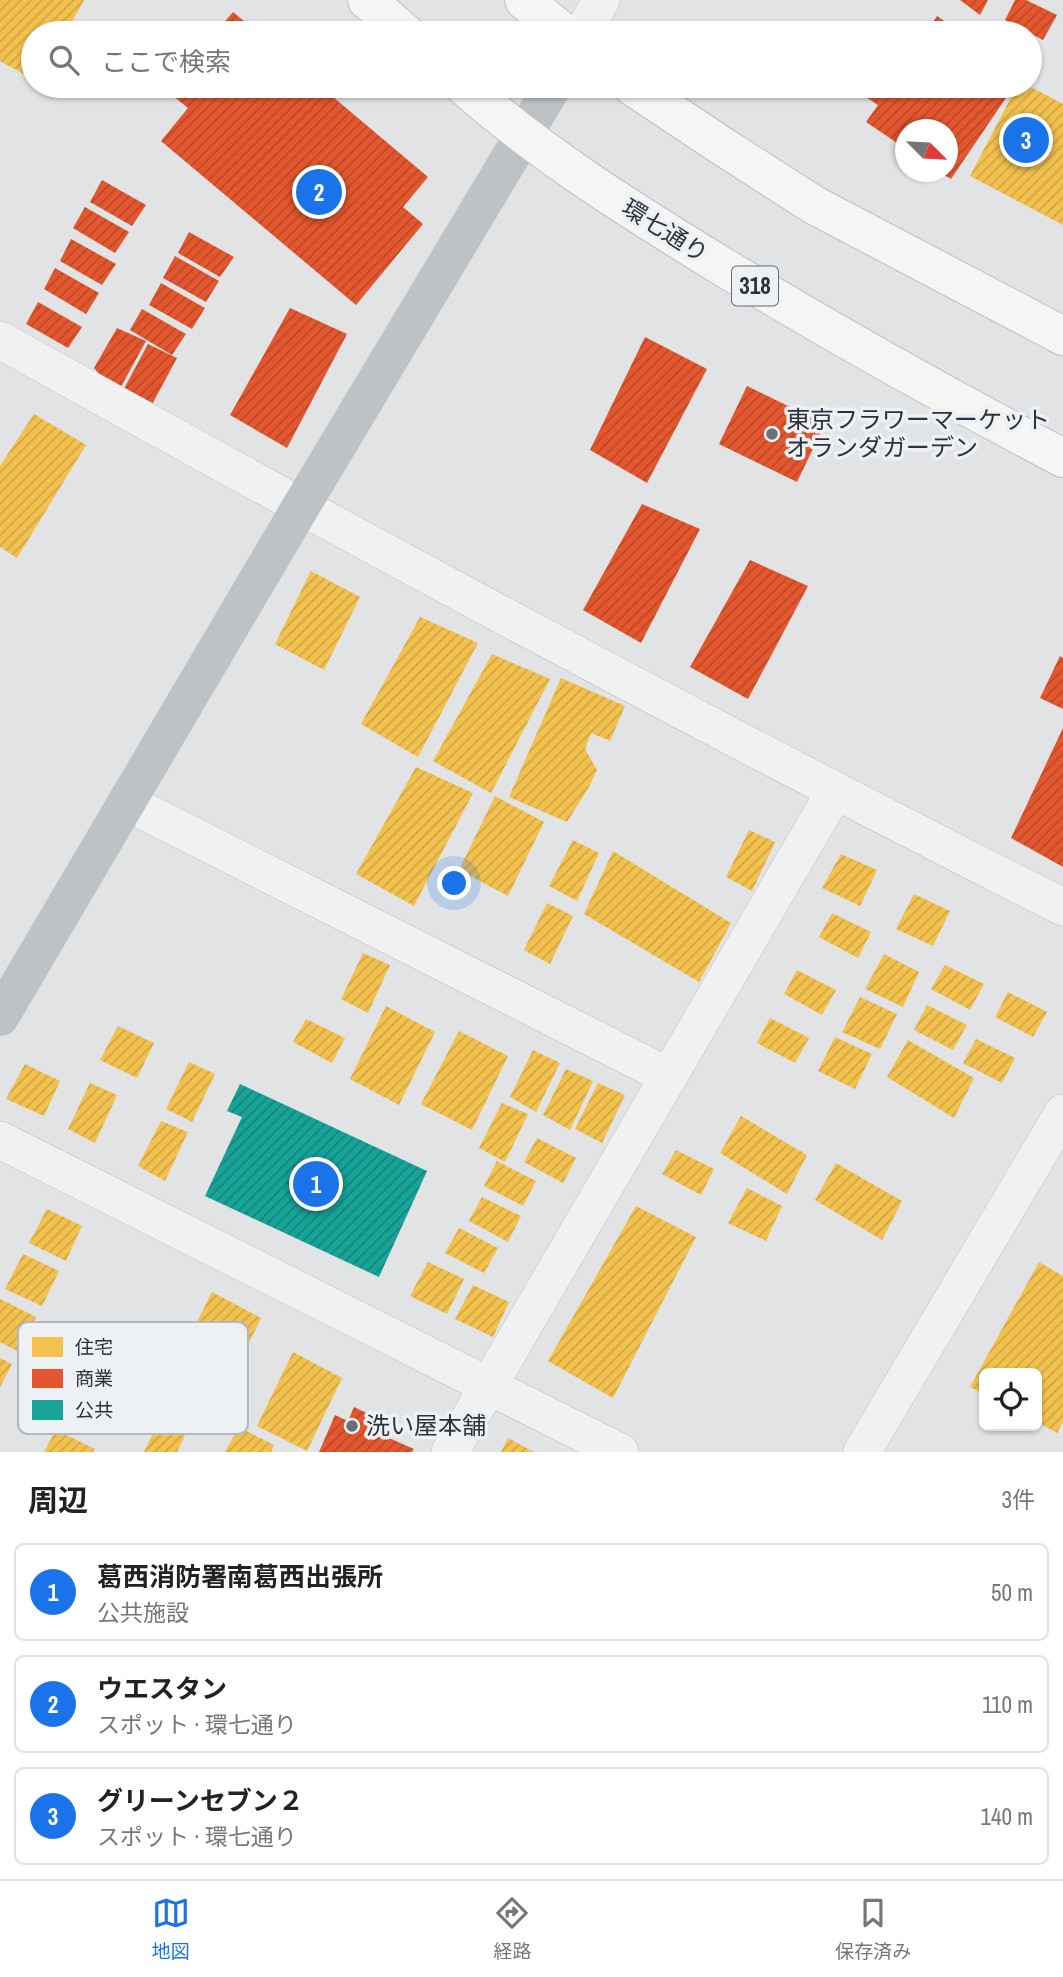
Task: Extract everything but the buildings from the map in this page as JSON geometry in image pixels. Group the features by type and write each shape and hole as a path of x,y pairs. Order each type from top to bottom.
{"main road":[{"path":"367,0 391,21"},
{"path":"524,0 549,21"},
{"name":"環七通り","path":"479,98 567,167 668,233 779,301 938,392 1063,458"},
{"path":"650,98 814,205 1063,336"}],"street":[{"path":"590,21 601,0"},
{"path":"0,1017 300,508 546,98"},
{"path":"0,340 300,508 835,791 1063,907"},
{"path":"450,1452 835,791"},
{"path":"127,802 668,1076"},
{"path":"862,1452 1063,1113"},
{"path":"0,1140 620,1452"}],"place":[{"name":"グリーンセブン２","path":"1026,140"},
{"name":"ウエスタン","path":"319,192"},
{"name":"東京フラワーマーケット オランダガーデン","path":"772,434"},
{"name":"葛西消防署南葛西出張所","path":"316,1184"},
{"name":"洗い屋本舗","path":"352,1426"}]}
